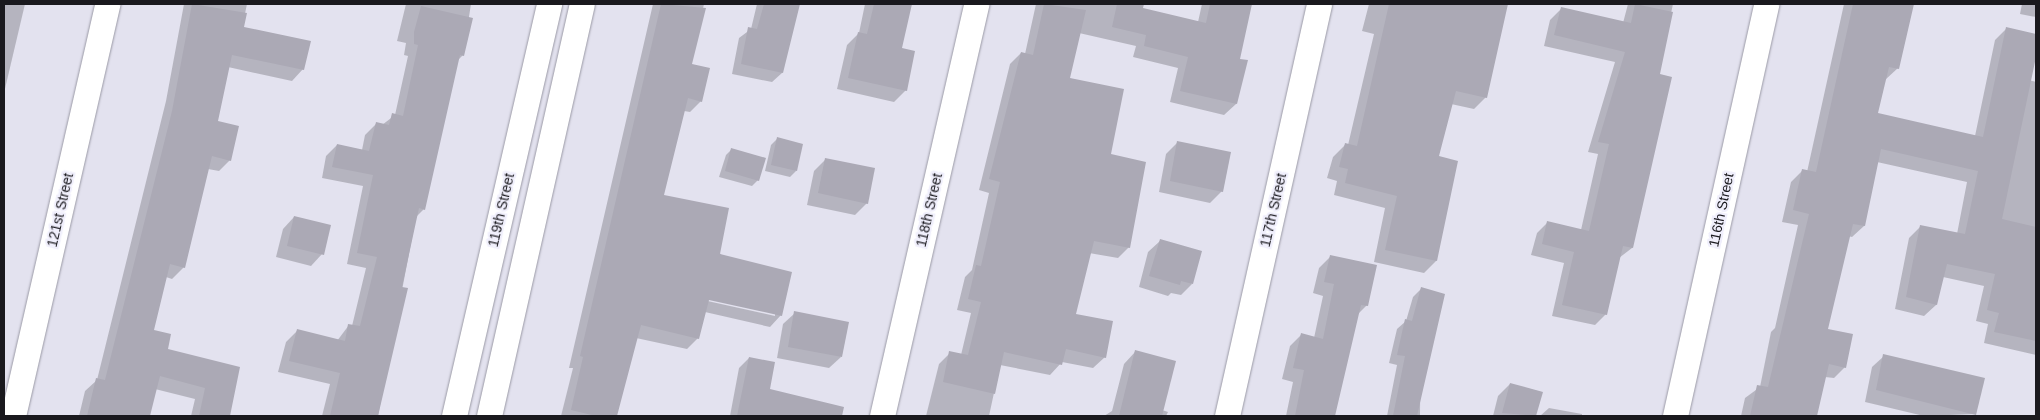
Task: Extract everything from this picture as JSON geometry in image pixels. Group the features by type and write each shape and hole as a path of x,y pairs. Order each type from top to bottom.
{"street":[{"name":"121st Street","path":"13,416 107,4"},
{"name":"119th Street","path":"454,416 549,4"},
{"path":"489,416 582,4"},
{"name":"118th Street","path":"882,416 976,4"},
{"name":"117th Street","path":"1227,416 1319,4"},
{"name":"116th Street","path":"1675,416 1766,4"}],"building":[{"path":"192,4 247,13 244,27 311,41 304,70 232,55 218,121 239,126 231,161 212,156 185,268 170,264 154,330 171,334 168,349 240,367 230,416 199,416 205,388 160,376 150,416 87,416 96,378 105,380 172,111"},
{"path":"661,4 706,8 692,64 710,68 702,102 688,98 664,195 729,208 720,254 792,272 782,316 709,300 699,339 641,325 617,416 596,416 571,410 583,357 580,356"},
{"path":"764,4 800,4 783,73 741,64 748,27 757,29"},
{"path":"874,4 912,4 902,48 915,51 907,91 848,78 858,32 867,34"},
{"path":"1044,4 1086,10 1070,78 1124,89 1111,154 1146,162 1130,248 1094,241 1076,314 1113,321 1106,358 1066,349 1062,365 1004,352 995,394 943,382 949,351 968,355 981,302 968,299 976,265 981,266 1000,182 989,179 1021,52 1033,55"},
{"path":"1117,4 1144,4 1143,8 1206,23 1210,4 1252,4 1240,59 1248,60 1237,104 1180,91 1188,57 1144,46 1146,35 1112,27"},
{"path":"1389,4 1508,4 1487,98 1456,91 1439,156 1458,161 1437,261 1385,250 1397,196 1345,183 1348,169 1339,167 1345,143 1357,146"},
{"path":"1635,4 1673,12 1660,74 1672,77 1633,248 1623,246 1607,315 1562,305 1574,252 1542,244 1547,221 1589,231 1609,144 1598,142 1625,52 1554,35 1561,7 1631,23"},
{"path":"1853,4 1914,4 1899,69 1889,67 1878,113 1983,137 2006,27 2036,34 2036,57 2002,219 2036,227 2036,341 1994,332 1999,313 1987,310 1995,274 1947,264 1937,305 1906,297 1920,225 1965,234 1978,171 1881,149 1865,226 1853,224 1828,329 1853,334 1846,368 1829,364 1817,416 1750,416 1757,385 1768,387 1809,214 1793,210 1802,169 1816,172"},
{"path":"421,6 473,18 464,56 460,55 425,210 419,208 402,287 408,288 378,416 330,416 340,373 289,361 297,329 345,341 348,324 360,326 377,257 357,253 373,175 332,167 337,144 369,151 376,122 389,125 392,113 403,116 418,45 414,44 414,32"},
{"path":"777,137 803,144 797,171 771,165"},
{"path":"1177,141 1231,152 1223,192 1170,181"},
{"path":"731,148 766,158 759,181 725,171"},
{"path":"825,158 875,168 868,204 818,193"},
{"path":"294,216 331,225 324,255 287,246"},
{"path":"1160,239 1202,251 1193,284 1181,281 1180,285 1149,276"},
{"path":"1330,255 1377,265 1368,306 1361,305 1335,416 1295,416 1304,370 1293,368 1301,333 1323,339 1334,284 1324,282"},
{"path":"1421,287 1445,294 1417,416 1393,416 1405,356 1397,355 1405,319 1412,321"},
{"path":"794,311 849,322 842,357 788,347"},
{"path":"1135,350 1176,361 1162,416 1119,416"},
{"path":"1883,354 1985,378 1976,415 1876,390"},
{"path":"749,357 775,362 770,389 844,407 842,416 737,416"},
{"path":"1510,383 1543,392 1536,416 1502,413"}]}
